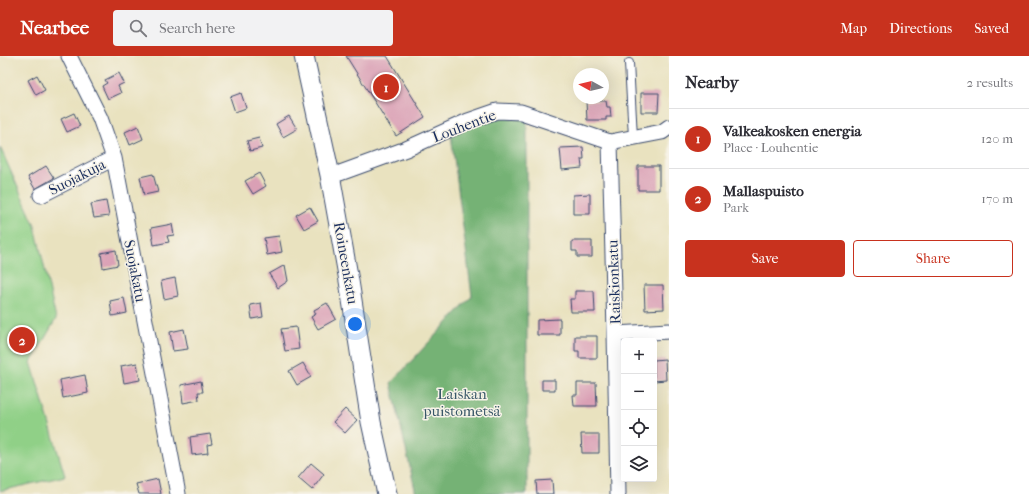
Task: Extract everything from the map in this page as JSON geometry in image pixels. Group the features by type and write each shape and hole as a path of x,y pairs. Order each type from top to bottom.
{"street":[{"name":"Suojakatu","path":"69,56 100,118 114,158 178,494"},
{"name":"Roineenkatu","path":"304,56 330,175 349,281 371,422 387,494"},
{"name":"Louhentie","path":"330,175 340,173 406,149 468,121 497,112 521,112 610,142 662,132 669,128"},
{"name":"Raiskionkatu","path":"610,142 618,494"},
{"name":"Suojakuja","path":"41,195 114,158"},
{"path":"615,334 669,331"}],"lane":[{"path":"629,63 633,138"}],"green space":[{"name":"Laiskan puistometsä","path":"501,117 527,119 527,494 416,494 391,383 472,296 451,135"},
{"path":"0,147 35,226 56,319 31,362 65,476 0,491"}],"building":[{"path":"346,56 387,56 425,117 396,136"},
{"path":"119,73 124,83 118,86 121,93 108,99 102,86 107,83 105,80"},
{"path":"37,75 45,90 36,95 28,80"},
{"path":"241,93 246,108 235,112 230,97"},
{"path":"641,93 659,93 658,112 641,112"},
{"path":"586,104 606,104 607,107 610,107 611,117 606,117 606,120 587,120"},
{"path":"74,113 80,126 67,132 61,119"},
{"path":"289,116 297,129 283,137 276,124"},
{"path":"138,126 143,139 130,145 125,132"},
{"path":"259,138 262,148 250,151 247,141"},
{"path":"583,147 584,159 581,159 582,168 562,170 560,148"},
{"path":"46,166 54,178 35,189 28,177"},
{"path":"638,166 659,166 659,190 638,190"},
{"path":"259,173 266,186 253,194 245,181"},
{"path":"153,174 158,192 144,195 140,177"},
{"path":"590,194 590,214 573,214 573,195"},
{"path":"106,201 109,216 94,218 91,204"},
{"path":"310,207 318,221 304,229 296,215"},
{"path":"172,224 174,235 167,236 169,242 154,245 151,228"},
{"path":"279,236 282,252 267,255 264,238"},
{"path":"572,241 592,241 592,257 577,257 577,251 572,251"},
{"path":"116,250 118,265 103,268 101,253"},
{"path":"285,265 288,281 278,288 269,274"},
{"path":"175,278 178,296 164,299 161,281"},
{"path":"644,285 663,285 664,309 645,310"},
{"path":"575,291 594,291 595,312 571,312 570,299 575,299"},
{"path":"124,298 127,313 112,316 110,301"},
{"path":"261,303 263,317 252,319 250,305"},
{"path":"327,303 336,319 318,329 311,317 316,314 314,310"},
{"path":"560,319 560,335 537,335 537,320"},
{"path":"296,327 299,349 285,351 281,329"},
{"path":"184,329 188,349 173,351 170,332"},
{"path":"575,336 597,336 597,358 579,358 579,351 575,351"},
{"path":"665,359 666,380 657,381 657,360"},
{"path":"137,363 140,380 124,383 121,366"},
{"path":"303,363 311,377 297,385 289,371"},
{"path":"85,375 88,393 63,398 60,380"},
{"path":"542,380 555,380 555,390 542,390"},
{"path":"201,381 203,392 198,392 199,400 183,403 181,385"},
{"path":"577,383 596,383 597,406 574,406 573,395 577,395"},
{"path":"345,409 357,420 345,433 333,422"},
{"path":"210,434 212,444 207,445 208,453 192,455 190,437"},
{"path":"581,434 599,434 599,453 582,453"},
{"path":"311,463 324,474 312,490 298,478"},
{"path":"158,479 161,494 139,494 136,484"},
{"path":"552,480 553,494 537,494 536,481"}],"place":[{"name":"Valkeakosken energia","path":"386,87"},
{"name":"Mallaspuisto","path":"22,340"}]}
